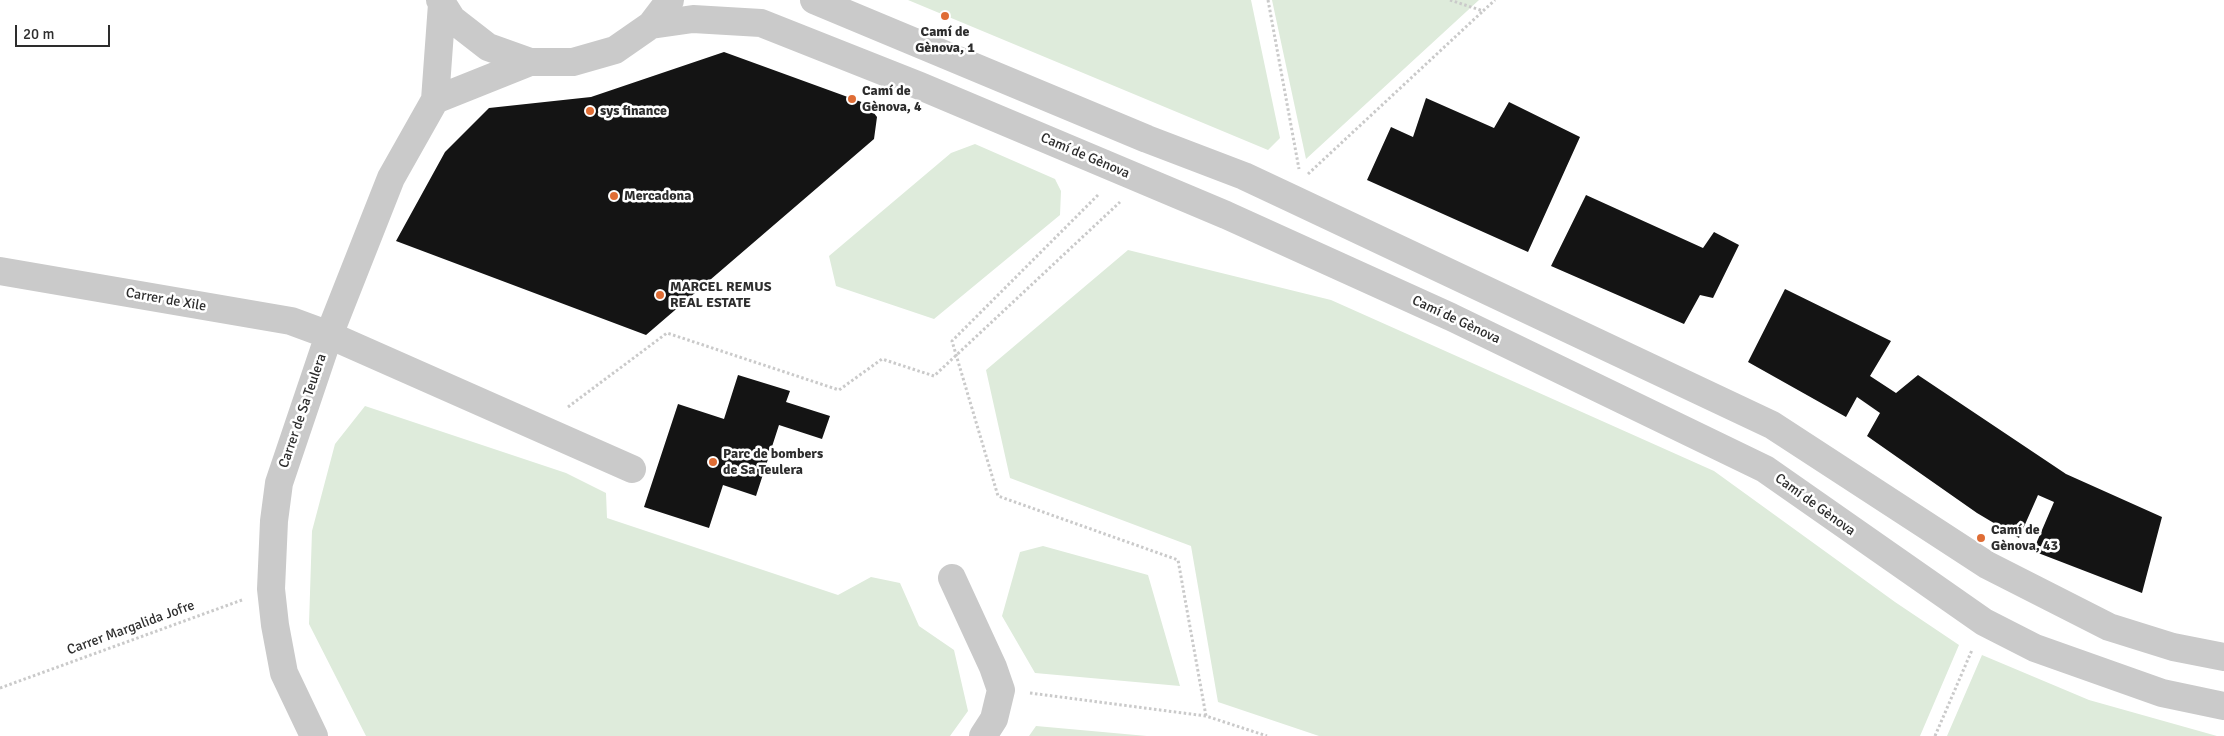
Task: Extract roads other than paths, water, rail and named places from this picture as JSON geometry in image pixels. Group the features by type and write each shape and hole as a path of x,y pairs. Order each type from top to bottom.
{"street":[{"path":"441,2 452,19 488,47 530,62 573,62 615,50 651,25 670,0"},
{"path":"814,0 1147,139 1244,176 1772,425 1986,566 2108,627 2173,647 2224,657"},
{"name":"Carrer de Sa Teulera","path":"314,736 284,673 275,624 271,589 274,521 279,483 329,335 391,178 436,100 441,2"},
{"name":"Camí de Gènova","path":"651,25 693,18 761,23 920,86 1124,184 1226,216 1451,317 1765,469 1888,557 1984,622 2035,648 2162,693 2224,706"},
{"path":"436,100 530,62"},
{"name":"Carrer de Xile","path":"0,271 291,321 329,335 632,469"},
{"path":"952,578 993,667 1001,690 994,719 983,736"}],"place":[{"name":"Camí de Gènova, 1","path":"945,16"},
{"name":"Camí de Gènova, 4","path":"852,99"},
{"name":"sys finance","path":"590,111"},
{"name":"Mercadona","path":"614,196"},
{"name":"MARCEL REMUS REAL ESTATE","path":"660,295"},
{"name":"Parc de bombers de Sa Teulera","path":"713,462"},
{"name":"Camí de Gènova, 43","path":"1981,538"}]}
